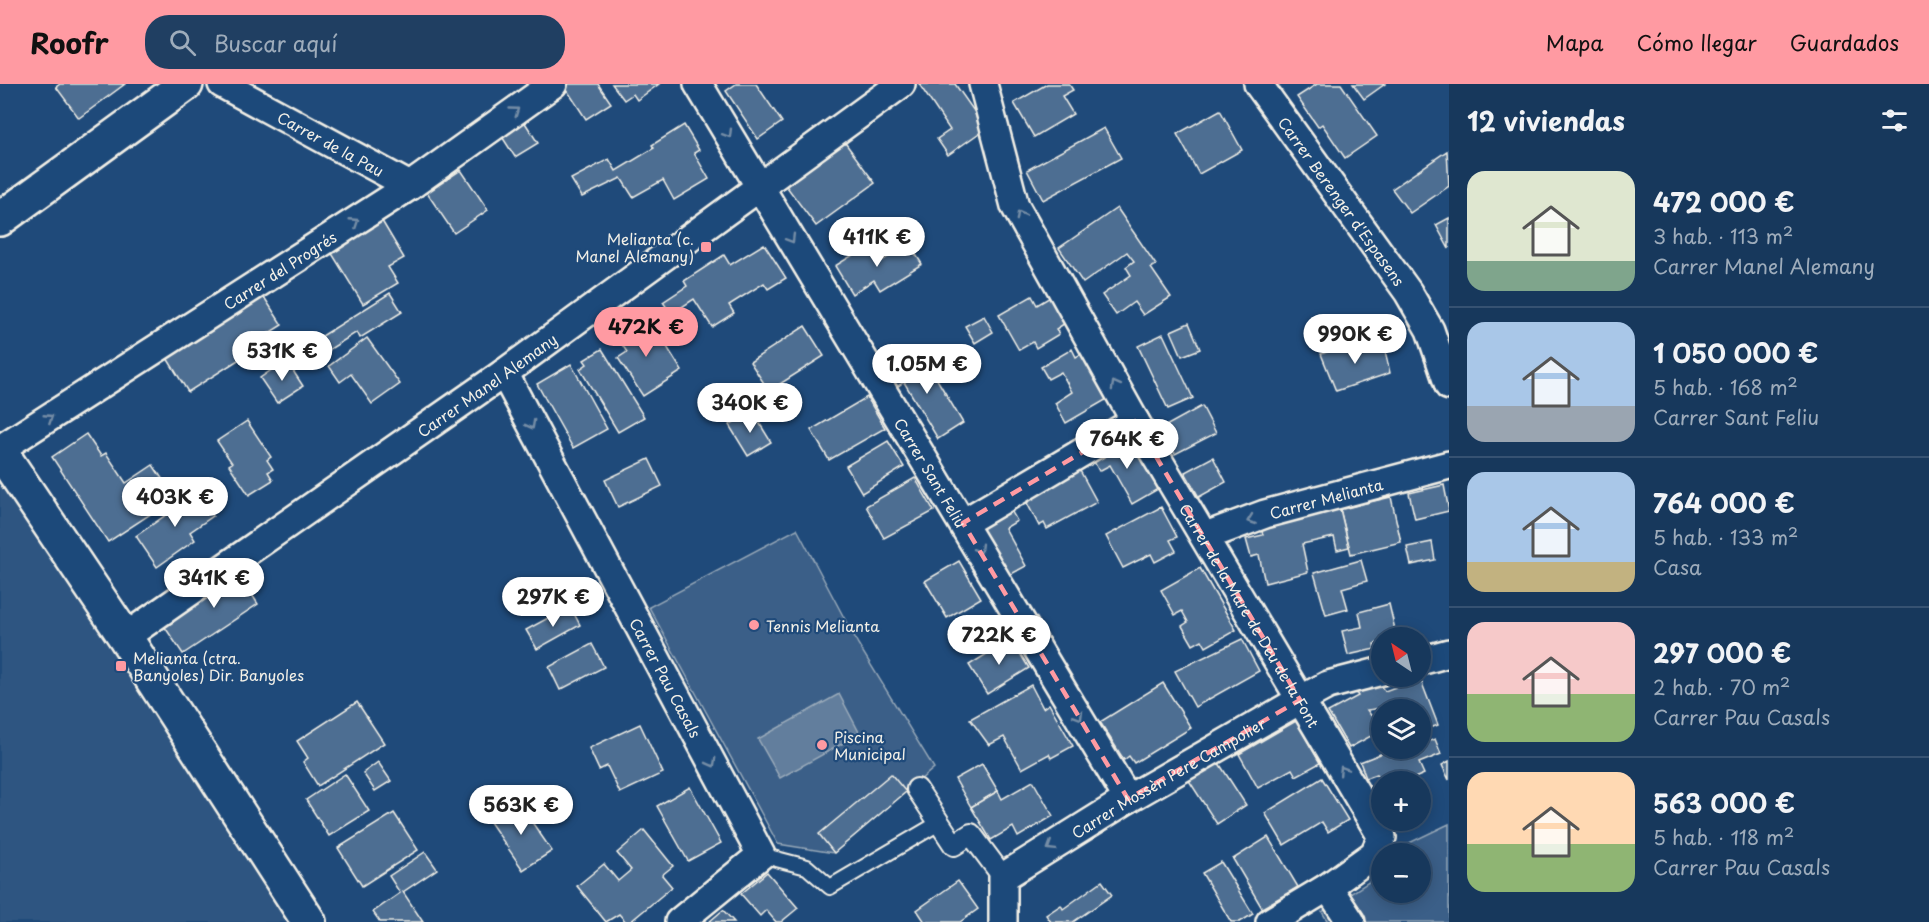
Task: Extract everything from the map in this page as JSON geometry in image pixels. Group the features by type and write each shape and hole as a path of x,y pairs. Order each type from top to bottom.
{"main road":[{"path":"0,219 186,84"},
{"path":"0,450 125,637 309,922"}],"street":[{"name":"Carrer de la Pau","path":"222,84 410,186"},
{"name":"Carrer del Progrés","path":"0,450 410,186 553,84"},
{"name":"Carrer Sant Feliu","path":"698,84 1128,799"},
{"name":"Carrer Manel Alemany","path":"125,637 504,373 760,189 901,84"},
{"name":"Carrer de la Mare de Déu de la Font","path":"982,84 1015,207 1135,421 1206,536 1300,700 1374,819 1382,837 1374,854 1328,887"},
{"name":"Carrer Berenger d'Espasens","path":"1268,87 1408,292 1430,330 1449,386"},
{"name":"Carrer Pau Casals","path":"504,373 761,855"},
{"path":"963,523 1135,421"},
{"name":"Carrer Melianta","path":"1206,536 1265,514 1449,465"},
{"path":"1431,658 1449,653"},
{"name":"Carrer Mossèn Pere Campolier","path":"1003,877 1128,799 1300,700 1328,685 1371,674"},
{"path":"917,789 954,845 971,834 1003,877 1003,922"},
{"path":"679,922 761,855"},
{"path":"1270,922 1328,887 1351,922"}],"lane":[{"path":"761,855 807,867 830,887 939,823"}],"highlighted area":[{"path":"1135,421 1300,700 1128,799 963,523"}],"shaded area":[{"path":"0,474 309,922 0,922"},
{"path":"797,529 858,644 934,768 834,853 778,844 649,607"},
{"path":"839,694 860,734 780,778 758,739"},
{"path":"1449,824 1449,922 1328,922 1322,912 1371,880 1371,903 1431,903 1431,843 1409,843"}],"building":[{"path":"60,84 125,84 79,118 56,87"},
{"path":"563,84 598,84 611,103 586,119"},
{"path":"612,84 659,84 637,100 633,94 624,100"},
{"path":"736,84 756,84 782,122 758,139 726,91"},
{"path":"919,84 955,84 974,111 982,131 948,155 937,139 950,130"},
{"path":"1047,84 1069,84 1073,90 1062,96 1073,114 1034,137 1014,103"},
{"path":"1317,84 1341,84 1377,136 1345,158 1322,124 1318,127 1297,97"},
{"path":"1353,84 1385,84 1364,99"},
{"path":"1220,110 1242,150 1199,174 1177,134"},
{"path":"522,118 538,143 515,157 499,132"},
{"path":"684,125 699,150 694,153 709,179 674,200 663,180 633,197 621,178 582,197 571,179 609,159 616,171 654,148 652,145"},
{"path":"1104,128 1121,158 1043,200 1027,170"},
{"path":"843,140 875,183 816,226 784,183"},
{"path":"1447,151 1449,186 1410,213 1392,189"},
{"path":"461,170 488,210 454,233 427,193"},
{"path":"1117,208 1156,265 1151,268 1171,297 1143,315 1134,302 1116,315 1102,295 1131,275 1126,267 1134,261 1127,252 1083,283 1059,248"},
{"path":"1449,218 1449,249 1436,225"},
{"path":"382,221 404,258 388,267 398,283 363,304 331,252"},
{"path":"764,244 786,278 768,289 764,283 729,305 734,313 712,327 694,299 671,314 663,302 687,286 684,281 724,255 730,265"},
{"path":"909,244 922,264 880,290 874,280 852,294 835,266 869,245 880,262"},
{"path":"390,293 402,312 360,338 357,332 319,356 311,343"},
{"path":"1032,296 1037,305 1052,296 1067,322 1056,329 1059,334 1036,348 1033,342 1019,350 999,315"},
{"path":"264,297 282,325 253,343 257,348 188,392 167,358"},
{"path":"984,316 993,332 975,343 965,326"},
{"path":"636,317 652,342 661,337 682,371 643,396 618,358 627,352 613,331"},
{"path":"1189,323 1200,349 1182,356 1171,331"},
{"path":"805,326 824,356 769,391 750,362"},
{"path":"1163,334 1193,398 1168,409 1138,346"},
{"path":"367,338 400,384 372,404 351,374 340,382 329,366"},
{"path":"1360,340 1366,351 1384,346 1390,373 1336,391 1321,354"},
{"path":"602,349 644,417 618,432 580,369 587,364 584,360"},
{"path":"1072,349 1076,357 1083,353 1109,398 1066,423 1055,403 1072,392 1061,372 1048,379 1041,367"},
{"path":"922,354 963,423 938,439 904,382 894,389 886,376"},
{"path":"286,360 303,386 277,403 260,378"},
{"path":"571,364 607,429 573,448 537,384"},
{"path":"867,397 885,428 829,460 811,430"},
{"path":"1202,406 1216,433 1175,454 1162,428"},
{"path":"752,411 771,442 748,456 729,425"},
{"path":"247,421 271,457 267,460 273,469 268,472 273,480 249,495 229,465 232,463 217,441"},
{"path":"86,434 101,456 106,453 126,483 153,465 175,498 108,542 52,457"},
{"path":"888,441 904,467 862,493 846,466"},
{"path":"1118,441 1135,446 1158,489 1132,504 1110,465 1099,471 1091,456"},
{"path":"1213,457 1226,482 1199,497 1185,472"},
{"path":"649,459 662,486 618,507 605,480"},
{"path":"1078,467 1097,502 1047,529 1044,523 1039,526 1024,497"},
{"path":"915,478 934,511 884,538 866,506"},
{"path":"1444,485 1449,511 1415,519 1409,493"},
{"path":"195,489 213,516 190,532 195,540 157,567 136,536 170,512 167,508"},
{"path":"1391,497 1401,542 1351,554 1340,509"},
{"path":"1008,505 1017,521 1005,528 1026,566 1002,579 981,540 981,520"},
{"path":"1161,507 1177,537 1170,540 1176,551 1155,562 1151,554 1123,568 1106,536"},
{"path":"1340,509 1349,547 1337,550 1334,537 1302,544 1308,572 1265,583 1259,555 1251,557 1246,539 1263,535 1261,528"},
{"path":"1432,542 1435,560 1411,565 1407,547"},
{"path":"1361,560 1367,581 1342,588 1348,609 1326,615 1314,573"},
{"path":"959,561 981,598 947,618 925,581"},
{"path":"252,562 264,579 249,590 258,604 183,654 162,623"},
{"path":"1200,568 1236,630 1206,647 1202,640 1193,645 1182,626 1188,622 1182,611 1175,615 1161,590"},
{"path":"1389,604 1394,627 1371,627 1371,650 1348,655 1342,631 1362,627 1359,612"},
{"path":"570,606 580,625 537,649 526,630"},
{"path":"1011,639 1029,668 987,694 969,665"},
{"path":"1242,639 1259,671 1195,707 1175,671"},
{"path":"592,644 604,667 560,690 549,667"},
{"path":"1163,683 1191,728 1134,763 1129,756 1124,760 1100,722"},
{"path":"1031,685 1043,708 1049,704 1073,746 1051,758 1049,754 1022,769 1004,737 989,745 970,719"},
{"path":"1381,687 1385,691 1396,687 1423,687 1428,699 1371,699 1371,709 1367,710 1371,715 1371,736 1349,748 1328,712 1358,696 1355,691"},
{"path":"357,702 384,743 318,786 303,762 308,758 297,741"},
{"path":"1431,707 1438,725 1431,728"},
{"path":"1296,721 1320,763 1296,776 1292,769 1258,788 1239,754"},
{"path":"640,724 663,773 620,793 607,766 599,770 589,748"},
{"path":"1435,739 1441,754 1431,758 1431,741"},
{"path":"1215,757 1246,805 1217,824 1186,776"},
{"path":"1371,758 1429,759 1419,763 1423,771 1371,771 1371,776 1366,778 1360,762"},
{"path":"1449,761 1449,780 1442,765"},
{"path":"378,762 391,781 375,791 363,773"},
{"path":"982,764 998,791 971,807 955,779"},
{"path":"345,774 369,811 329,836 306,800"},
{"path":"891,774 906,792 834,853 819,834"},
{"path":"1322,778 1348,820 1328,832 1322,822 1284,845 1265,813"},
{"path":"1033,781 1053,816 1018,837 1013,827 991,840 971,807 998,791 1002,799"},
{"path":"690,787 721,843 688,861 657,806"},
{"path":"518,802 552,851 523,870 490,822"},
{"path":"394,813 418,850 362,886 338,848"},
{"path":"644,830 673,866 662,875 672,887 630,922 626,922 619,914 606,922 577,886 604,864 618,881 631,870 617,853"},
{"path":"1268,837 1298,887 1262,908 1233,859"},
{"path":"425,852 437,869 403,892 423,922 380,922 373,912 400,893 389,876"},
{"path":"1221,862 1253,914 1240,922 1231,922 1202,873"},
{"path":"767,872 798,908 781,922 776,922 766,910 760,916 741,894"},
{"path":"958,881 978,909 960,922 925,922 917,910"},
{"path":"1102,881 1112,895 1073,922 1051,922 1046,915 1061,905 1063,909"},
{"path":"723,910 734,922 709,922"}],"place":[{"name":"Melianta (c. Manel Alemany)","path":"706,247"},
{"name":"Tennis Melianta","path":"754,625"},
{"name":"Melianta (ctra. Banyoles) Dir. Banyoles","path":"121,666"},
{"name":"Piscina Municipal","path":"822,745"}]}
